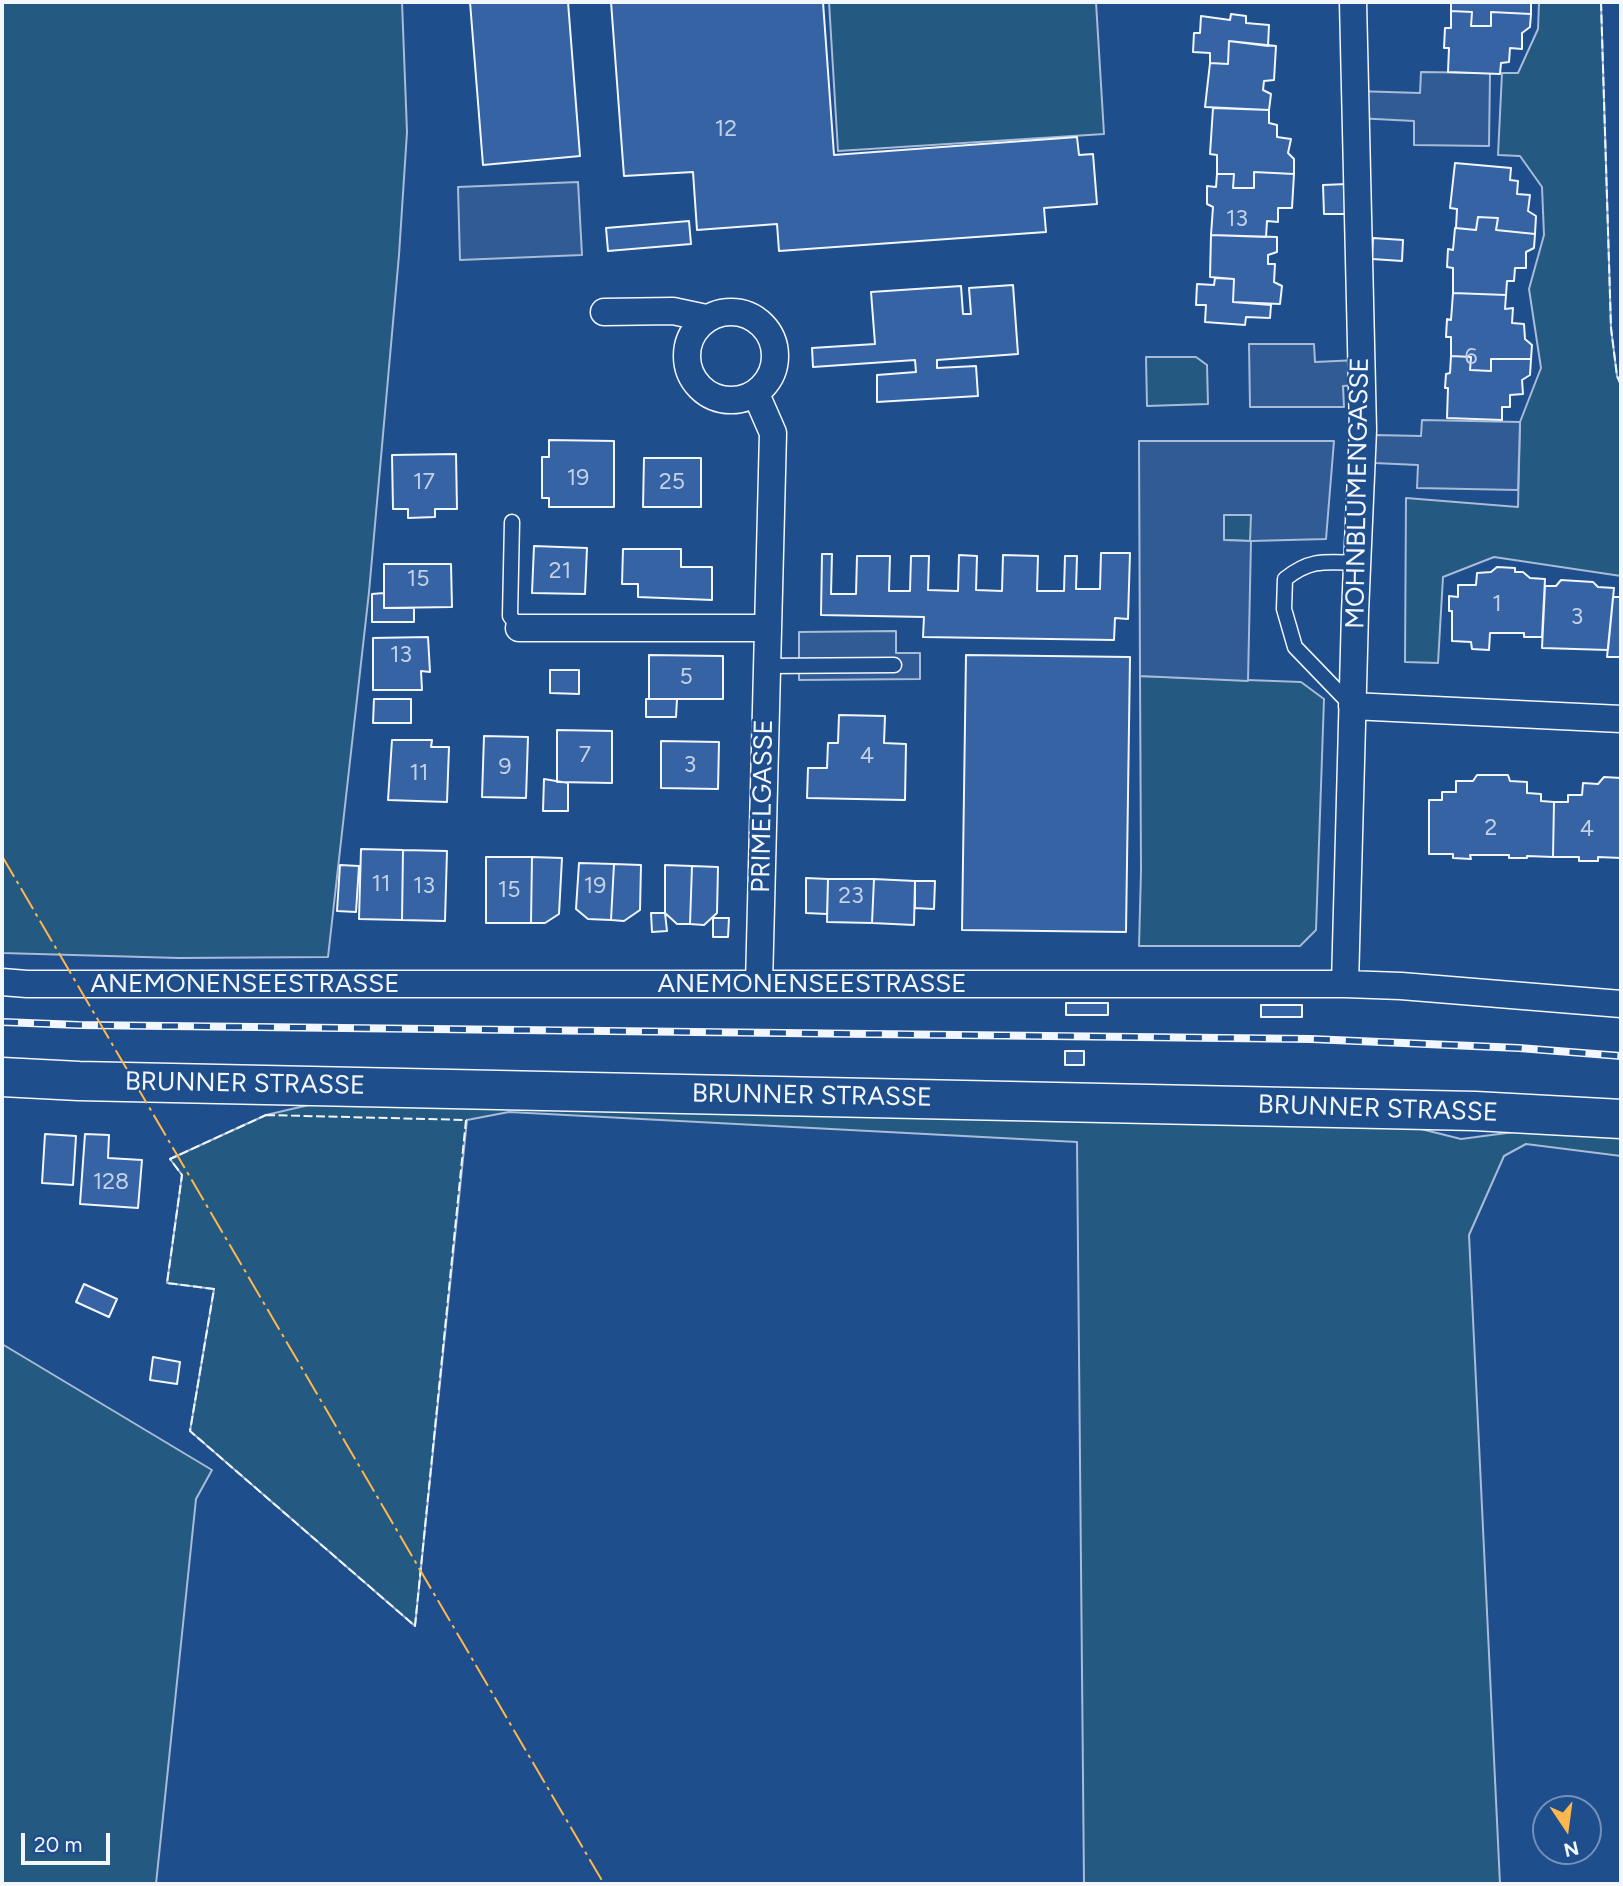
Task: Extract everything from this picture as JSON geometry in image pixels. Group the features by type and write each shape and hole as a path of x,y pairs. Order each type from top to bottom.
{"main road":[{"name":"BRUNNER STRASSE","path":"2,1077 1475,1111 1621,1119"}],"street":[{"name":"MOHNBLUMENGASSE","path":"1345,985 1363,430 1353,2"},
{"path":"604,312 673,311 706,318 729,311 751,316 769,331 776,354 772,376 756,394 734,401 711,397 693,381 686,359 690,336 706,318"},
{"name":"PRIMELGASSE","path":"756,394 773,433 759,984"},
{"path":"519,628 768,628"},
{"path":"1352,706 1621,719"},
{"name":"ANEMONENSEESTRASSE","path":"2,982 1345,985 1401,986 1621,1004"}],"lane":[{"path":"512,522 510,616 519,628"},
{"path":"1352,706 1295,647 1284,610 1284,599 1285,579 1300,567 1317,561 1358,563"},
{"path":"767,666 894,665"}],"shaded area":[{"path":"2,2 402,2 407,132 399,255 369,592 328,957 179,958 2,953"},
{"path":"829,2 1096,2 1104,134 838,151"},
{"path":"1539,2 1601,2 1611,328 1617,376 1621,385 1621,576 1494,557 1443,577 1438,663 1405,662 1406,498 1518,507 1520,422 1541,368 1529,289 1544,235 1542,187 1520,156 1498,155 1502,73 1518,73 1538,29"},
{"path":"1421,72 1490,73 1489,146 1414,145 1414,121 1356,118 1355,91 1420,93"},
{"path":"578,182 582,255 460,260 458,187"},
{"path":"1249,344 1314,344 1315,362 1358,360 1358,385 1343,386 1344,407 1250,407"},
{"path":"1146,357 1196,357 1207,365 1208,404 1147,406"},
{"path":"1422,420 1520,422 1518,490 1417,488 1418,465 1374,463 1375,435 1421,436"},
{"path":"1139,441 1334,441 1326,539 1251,541 1248,681 1140,676","holes":["1224,515 1251,515 1250,541 1224,540"]},
{"path":"1224,515 1251,515 1251,541 1224,540"},
{"path":"896,631 896,653 920,653 920,679 799,680 799,632"},
{"path":"1140,676 1301,682 1324,699 1316,930 1300,946 1139,946"},
{"path":"326,1101 1401,1124 1461,1139 1537,1129 1621,1136 1621,1156 1526,1144 1504,1156 1469,1235 1500,1884 1084,1884 1077,1142 509,1112 467,1120 415,1626 190,1431 214,1289 167,1283 182,1175 170,1159 266,1115"},
{"path":"2,1344 212,1470 196,1499 156,1884 2,1884"}],"building":[{"path":"470,2 568,2 580,156 483,165"},
{"path":"611,2 823,2 834,155 1077,137 1079,155 1093,154 1097,204 1044,208 1046,232 779,251 777,224 697,230 693,172 624,176"},
{"path":"1451,2 1531,2 1531,14 1491,12 1491,26 1471,26 1472,12 1451,11"},
{"path":"1451,11 1472,12 1471,26 1491,26 1491,12 1531,14 1530,27 1522,33 1522,49 1510,48 1509,62 1501,63 1500,74 1448,72 1449,48 1444,48 1445,28 1451,28"},
{"path":"1231,14 1246,16 1246,23 1269,25 1268,46 1229,41 1228,64 1210,63 1210,53 1193,52 1194,33 1200,33 1201,16 1230,20"},
{"path":"1229,41 1276,46 1274,80 1264,81 1263,90 1271,94 1269,110 1205,107 1210,63 1228,64"},
{"path":"1213,108 1269,110 1269,123 1277,125 1277,137 1291,139 1288,153 1294,159 1294,174 1254,172 1254,188 1233,188 1234,174 1217,174 1217,155 1210,154"},
{"path":"1455,163 1511,168 1510,180 1518,181 1517,194 1530,195 1528,211 1536,216 1535,234 1496,230 1498,218 1478,217 1476,230 1456,228 1457,209 1450,208"},
{"path":"1254,172 1294,174 1292,208 1278,208 1278,222 1267,221 1266,237 1211,235 1213,207 1207,204 1207,186 1216,187 1217,174 1234,174 1233,188 1254,188"},
{"path":"1347,184 1348,214 1324,214 1323,185"},
{"path":"1478,217 1498,218 1496,230 1535,234 1534,248 1526,252 1526,268 1515,268 1514,281 1507,281 1506,295 1453,293 1453,268 1447,267 1448,249 1453,250 1455,228 1476,230"},
{"path":"689,221 691,244 608,251 606,228"},
{"path":"1211,235 1277,237 1277,252 1268,255 1268,264 1275,264 1274,282 1282,286 1280,304 1233,302 1234,279 1210,277"},
{"path":"1373,238 1403,240 1402,261 1372,259"},
{"path":"1215,278 1234,279 1233,302 1271,305 1270,318 1246,317 1245,325 1205,322 1206,305 1196,305 1197,284 1214,285"},
{"path":"1013,285 1018,354 937,360 937,368 976,366 978,396 877,402 877,375 916,372 915,360 813,367 812,348 875,344 871,292 961,286 963,314 971,314 969,288"},
{"path":"1453,293 1506,295 1505,309 1513,308 1512,323 1524,324 1525,339 1532,345 1531,359 1491,359 1491,371 1470,370 1471,357 1451,356 1451,337 1446,337 1447,319 1451,320"},
{"path":"1451,356 1471,357 1470,370 1491,371 1491,359 1531,359 1530,375 1522,380 1523,394 1510,395 1510,407 1502,407 1502,420 1447,418 1448,388 1445,388 1446,374 1450,373"},
{"path":"549,440 614,441 614,507 549,507 549,498 542,498 542,457 549,457"},
{"path":"456,454 457,509 435,509 435,517 408,518 408,509 393,509 392,455"},
{"path":"644,458 701,458 701,507 643,507"},
{"path":"534,546 587,548 585,594 532,593"},
{"path":"623,549 681,549 681,567 712,567 712,600 638,597 638,584 622,584"},
{"path":"1101,553 1130,553 1128,619 1115,618 1114,640 923,637 924,617 821,615 822,554 832,554 831,594 856,594 857,556 890,556 889,591 910,591 911,556 929,556 928,590 958,591 959,555 977,556 976,590 1002,591 1003,555 1038,556 1037,591 1064,591 1065,556 1077,556 1076,589 1100,589"},
{"path":"384,564 451,564 452,607 384,608"},
{"path":"1497,567 1515,568 1515,572 1523,572 1530,578 1545,579 1542,637 1524,637 1524,633 1490,633 1489,650 1472,649 1471,642 1452,641 1449,596 1458,597 1458,585 1476,585 1477,573 1491,572"},
{"path":"1561,580 1593,582 1598,587 1614,588 1608,650 1542,648 1545,586 1556,586"},
{"path":"384,593 384,608 414,608 414,622 372,622 372,594"},
{"path":"1613,597 1621,597 1621,657 1607,657"},
{"path":"428,637 430,672 421,671 422,690 373,690 373,638"},
{"path":"649,655 723,656 723,699 649,699"},
{"path":"966,655 1130,657 1126,932 962,930"},
{"path":"550,670 579,670 579,694 550,693"},
{"path":"374,699 411,699 411,723 373,723"},
{"path":"646,699 677,699 676,717 646,717"},
{"path":"839,715 885,716 884,743 906,744 905,800 807,798 808,768 827,768 828,743 838,743"},
{"path":"557,730 612,731 612,783 557,782"},
{"path":"484,736 528,737 526,798 482,797"},
{"path":"392,740 432,740 431,747 449,747 447,802 388,800"},
{"path":"661,741 719,742 718,789 661,788"},
{"path":"1477,775 1508,775 1510,781 1527,782 1527,793 1541,794 1541,801 1554,802 1553,857 1470,855 1471,859 1453,858 1453,854 1429,854 1429,800 1442,800 1442,792 1456,792 1456,781 1473,781"},
{"path":"1604,777 1621,778 1621,858 1598,857 1598,861 1579,861 1579,857 1553,857 1554,802 1568,802 1568,795 1582,795 1583,783 1598,784"},
{"path":"544,779 568,783 568,811 543,811"},
{"path":"361,849 403,850 402,920 359,919"},
{"path":"403,850 447,851 445,921 402,920"},
{"path":"486,857 532,857 531,923 486,923"},
{"path":"532,857 562,858 559,914 545,923 531,923"},
{"path":"579,863 614,864 611,920 588,919 576,909"},
{"path":"614,864 641,865 640,910 624,921 611,920"},
{"path":"340,865 359,866 356,912 337,911"},
{"path":"665,865 692,866 690,924 677,924 665,913"},
{"path":"692,866 718,867 717,913 704,925 690,924"},
{"path":"806,878 828,879 827,914 806,913"},
{"path":"828,879 874,879 872,923 827,922"},
{"path":"874,879 915,881 914,925 872,923"},
{"path":"915,881 935,881 934,909 915,908"},
{"path":"651,913 665,913 667,931 652,932"},
{"path":"713,918 729,918 728,937 713,937"},
{"path":"1066,1003 1108,1003 1108,1015 1066,1015"},
{"path":"1261,1005 1302,1005 1302,1017 1261,1017"},
{"path":"1065,1051 1084,1051 1084,1065 1065,1065"},
{"path":"45,1134 76,1136 73,1185 42,1183"},
{"path":"85,1134 109,1135 108,1158 142,1160 138,1208 80,1204"},
{"path":"84,1284 117,1299 109,1317 76,1302"},
{"path":"153,1357 180,1362 177,1384 150,1380"}],"railway":[{"path":"2,1022 1311,1039 1519,1048 1621,1056"}],"fence":[{"path":"1601,2 1611,328 1617,376 1621,385"},
{"path":"266,1115 466,1120 415,1626 190,1431 214,1289 167,1283 182,1175 170,1159 266,1115"}],"power":[{"path":"2,856 604,1884"}]}
